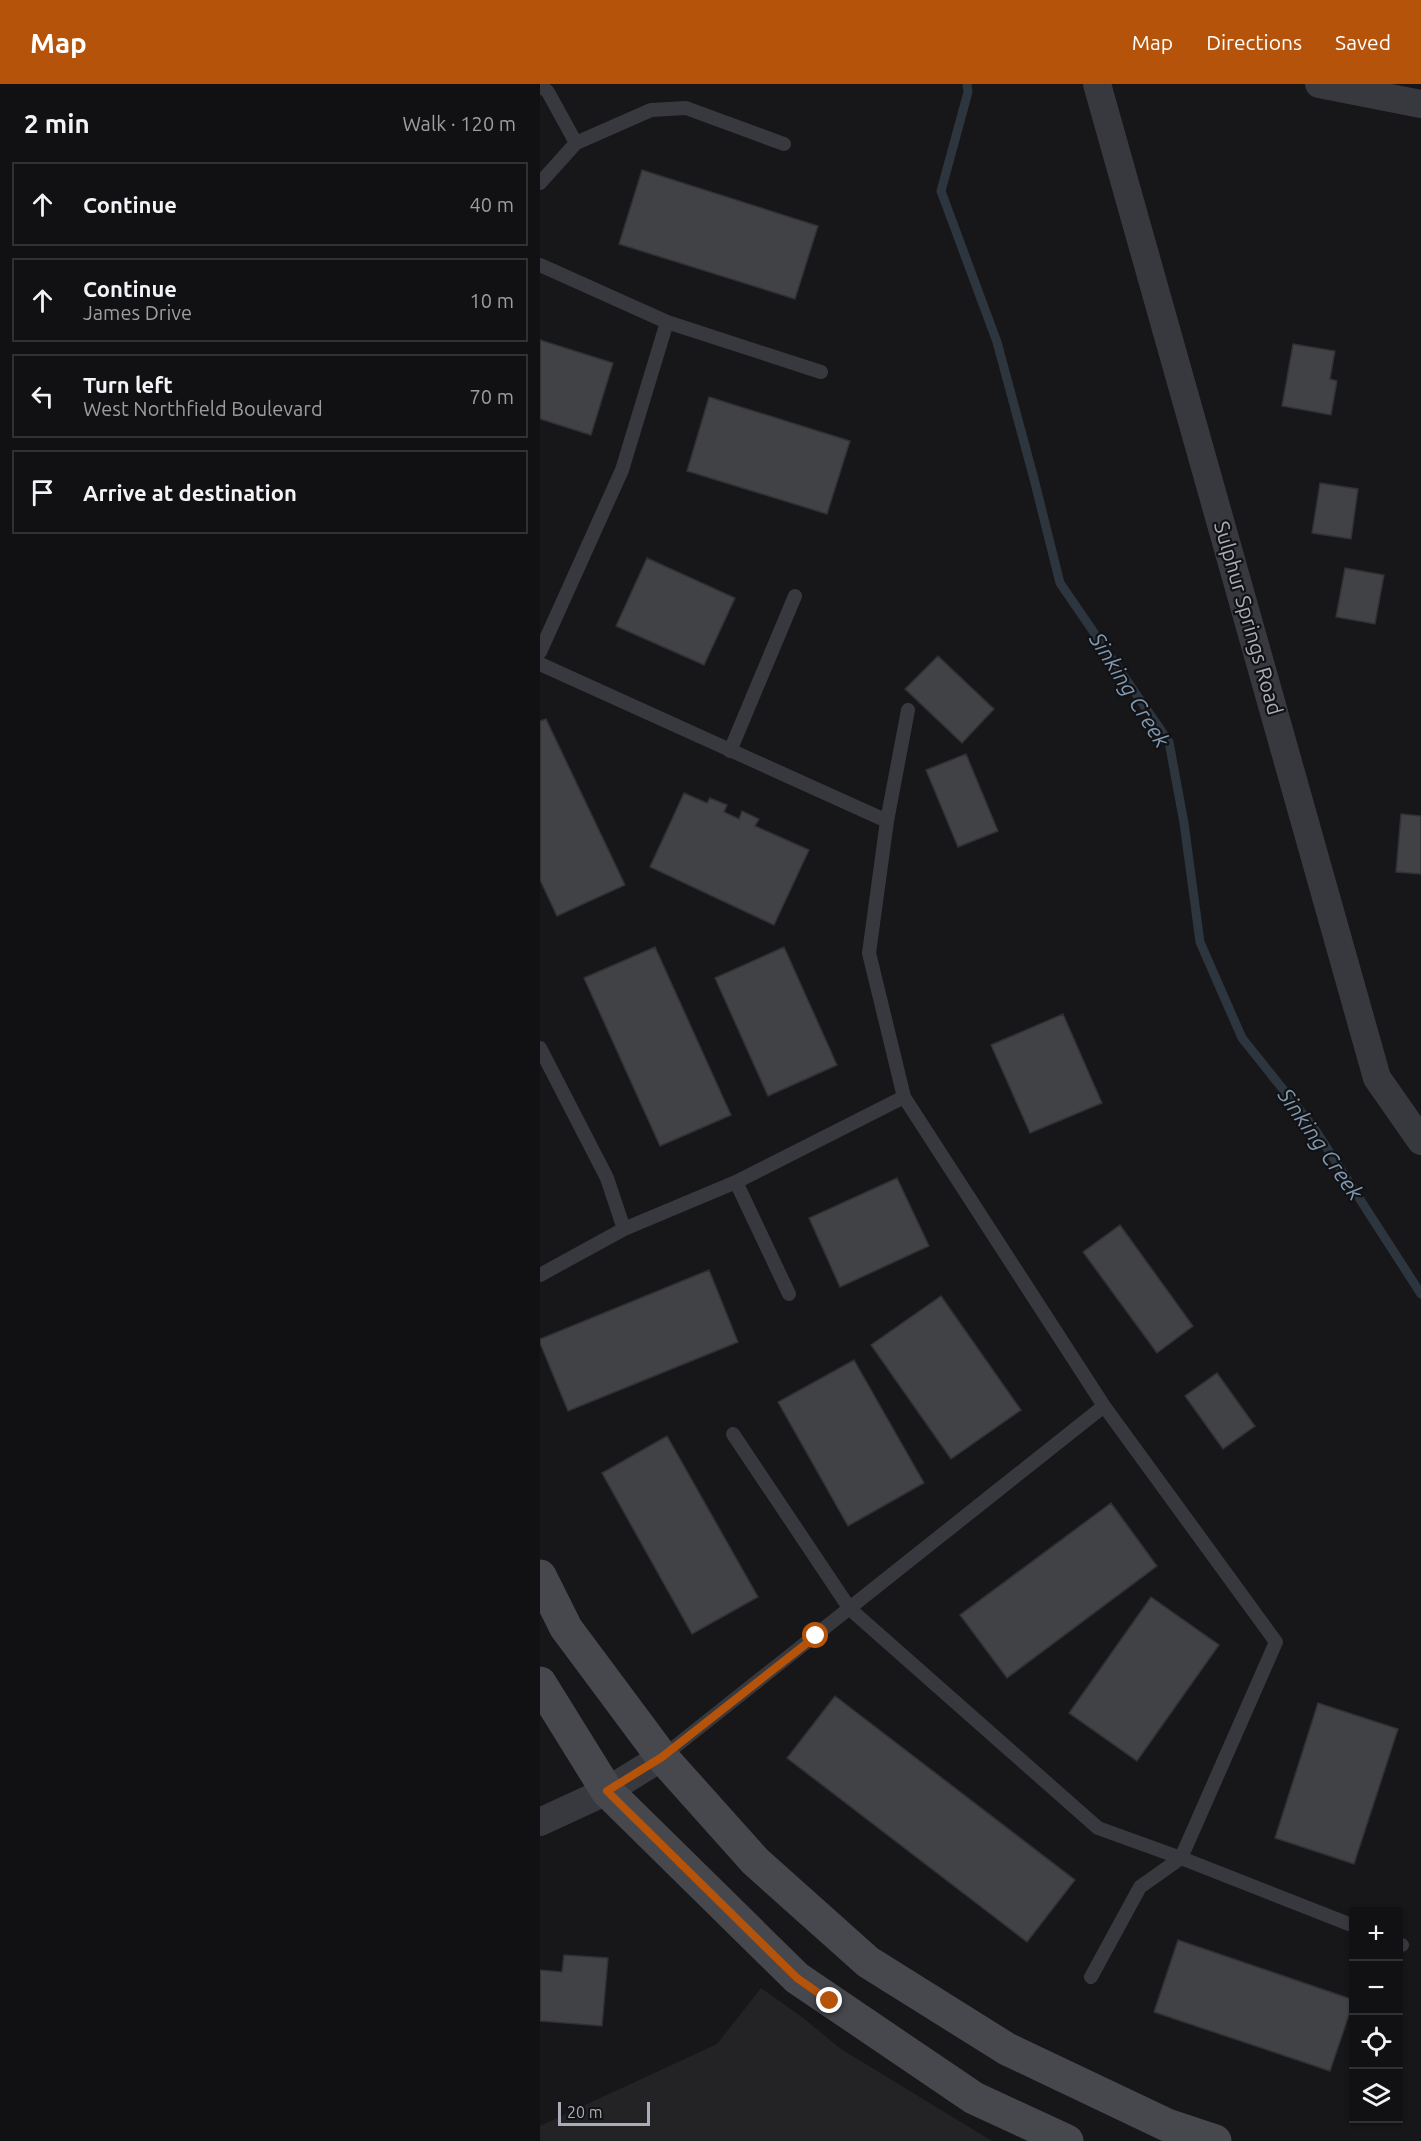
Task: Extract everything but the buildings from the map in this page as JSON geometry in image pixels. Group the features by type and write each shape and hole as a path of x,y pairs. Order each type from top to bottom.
{"main road":[{"path":"540,1576 566,1628 662,1757 755,1861 868,1962 1007,2049 1167,2125 1215,2141"},
{"path":"540,1683 607,1791 797,1978 974,2098 1067,2141"}],"street":[{"name":"Sulphur Springs Road","path":"1097,84 1377,1078 1421,1141"},
{"path":"1319,84 1421,104"},
{"path":"540,1822 607,1791 662,1757"}],"lane":[{"path":"540,85 548,92 576,143"},
{"path":"540,183 576,143 651,110 686,108 784,144"},
{"path":"540,265 667,322 820,372"},
{"path":"540,652 622,470 667,322"},
{"path":"730,751 795,596"},
{"path":"540,664 887,821"},
{"path":"908,710 887,821 869,952 904,1097 1104,1406 1276,1642 1181,1858 1140,1887 1091,1977"},
{"path":"540,1048 607,1178 624,1229"},
{"path":"540,1275 624,1229 736,1182 904,1097"},
{"path":"736,1182 789,1294"},
{"path":"662,1757 1104,1406"},
{"path":"733,1434 850,1609 1098,1828 1349,1924"}],"shaded area":[{"path":"761,1988 841,2049 992,2141 540,2141 540,2126 717,2044"}],"waterway":[{"name":"Sinking Creek","path":"967,84 968,92 941,191 997,342 1060,583 1169,742 1184,823 1200,942 1242,1038 1314,1128 1421,1294"}],"route":[{"path":"816,1636 662,1757 607,1791 797,1978 830,2001"}]}
